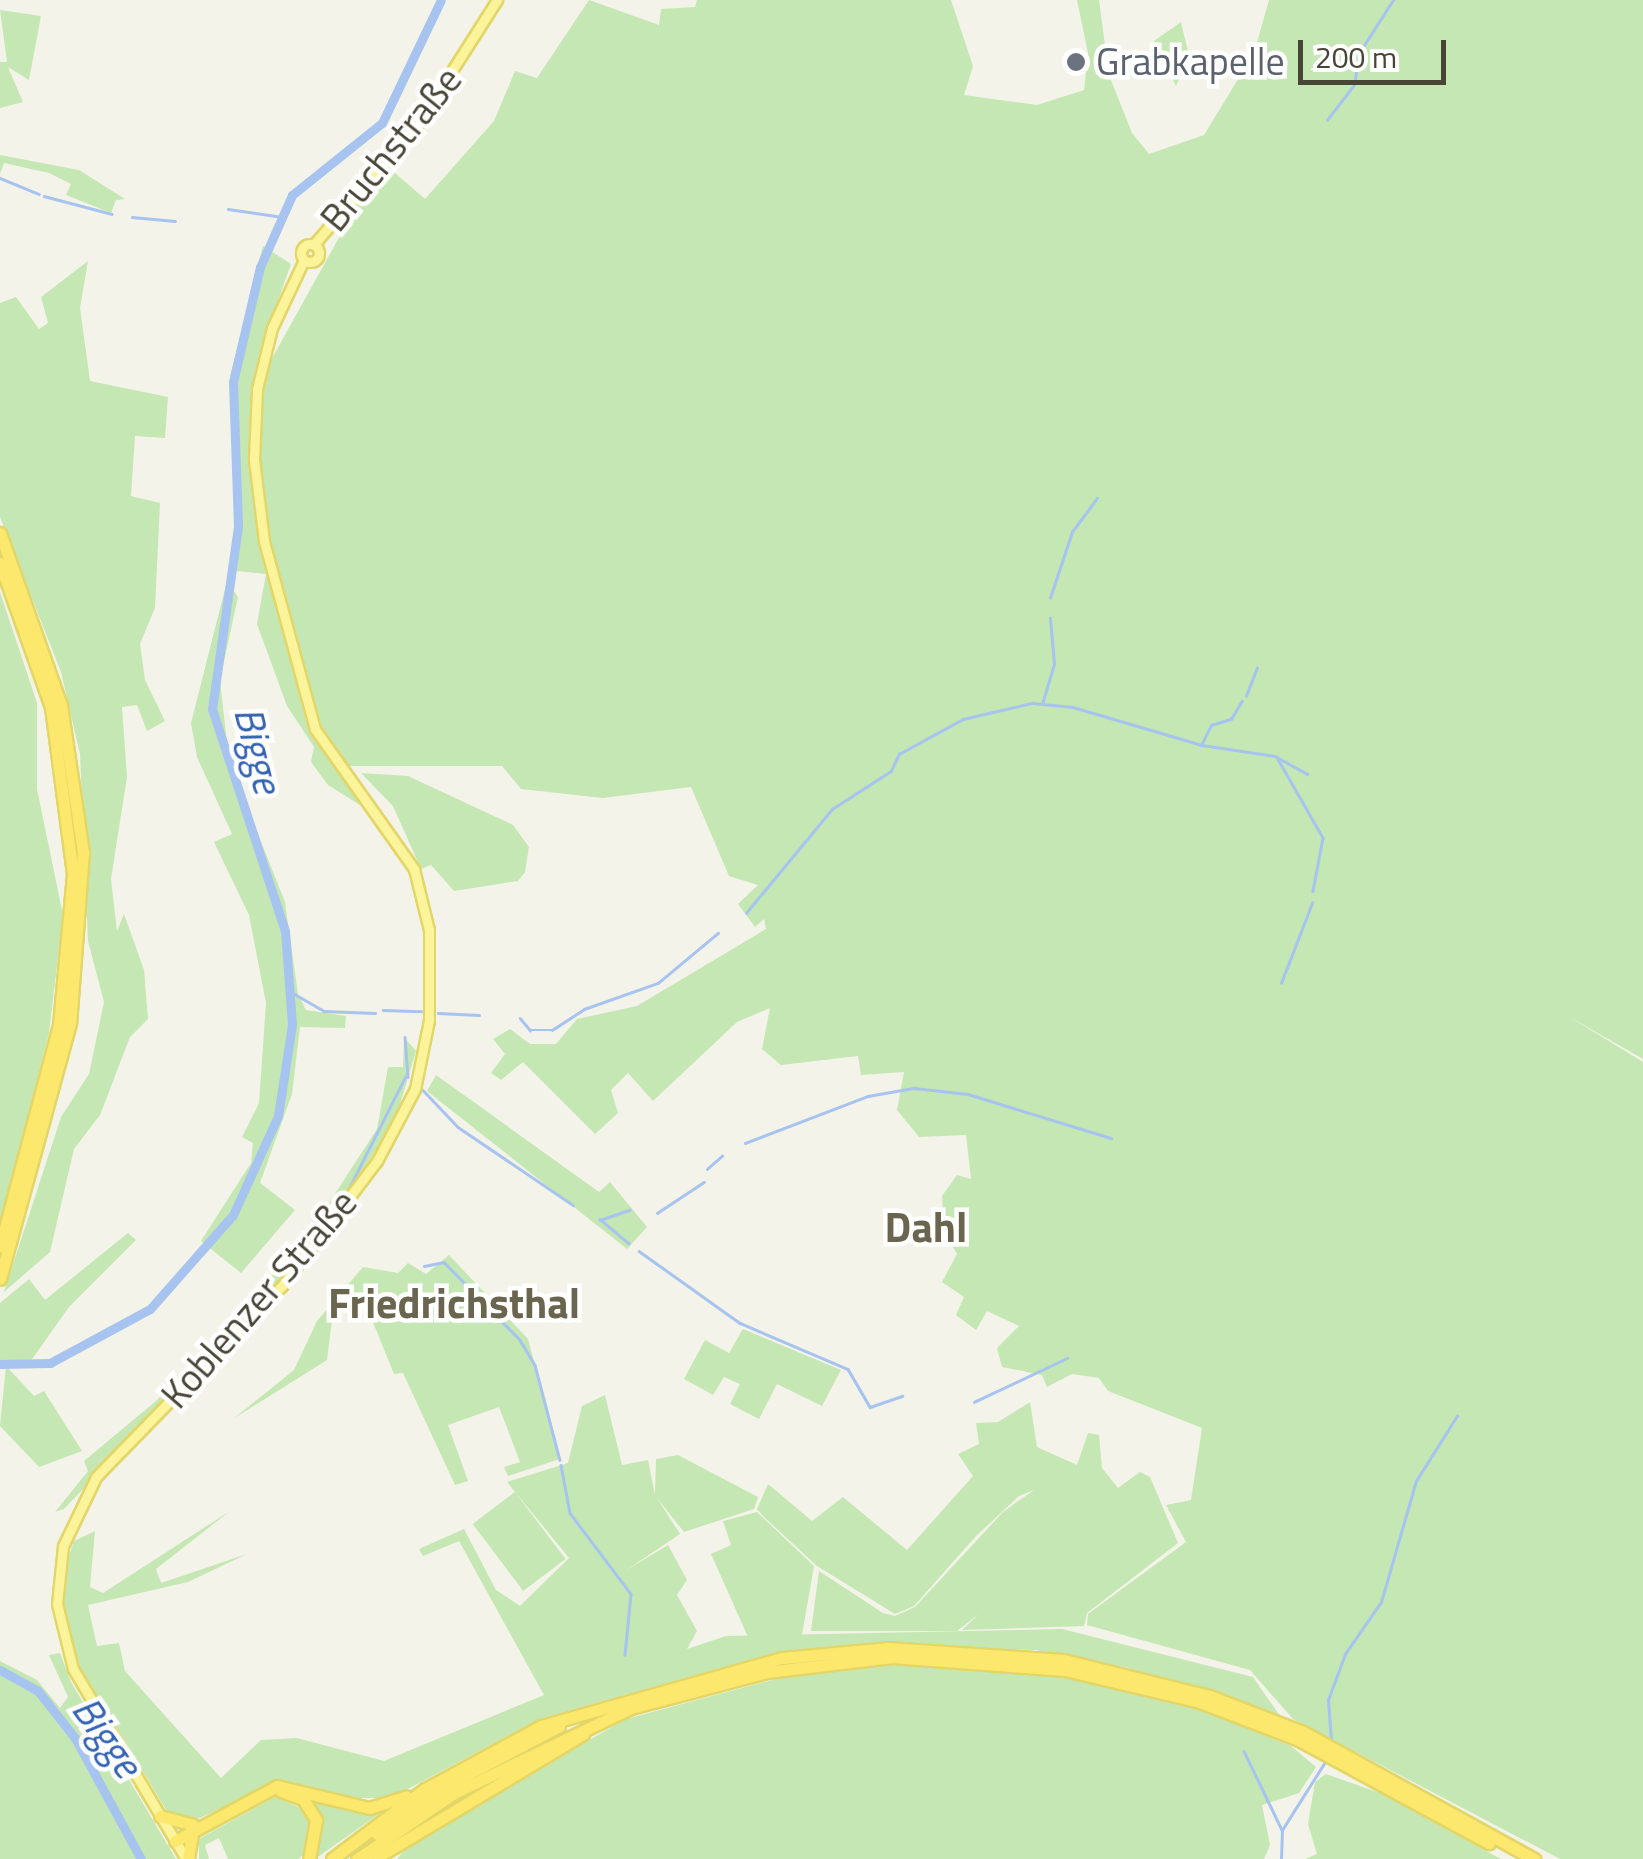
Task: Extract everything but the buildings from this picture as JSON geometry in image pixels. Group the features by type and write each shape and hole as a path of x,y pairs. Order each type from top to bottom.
{"highway":[{"path":"0,533 61,705 84,852 70,1023 13,1223 0,1246"},
{"path":"0,563 51,707 73,874 58,1024 0,1279"},
{"path":"332,1859 424,1789 541,1726 782,1658 887,1648 1002,1652 1172,1684 1301,1736 1534,1859"},
{"path":"356,1859 454,1793 630,1708 824,1663 1001,1662 1169,1692 1301,1736"},
{"path":"344,1859 453,1782 614,1704"},
{"path":"374,1859 437,1816 630,1708"},
{"path":"1392,1784 1518,1859"},
{"path":"160,1816 195,1830 277,1786 369,1808 424,1789"},
{"path":"175,1841 256,1796 290,1792 316,1820 309,1859"},
{"path":"392,1859 437,1816"},
{"path":"187,1859 195,1830"}],"main road":[{"name":"Bruchstraße","path":"304,260 318,257 314,244 416,126 497,0"},
{"name":"Koblenzer Straße","path":"187,1859 66,1651 56,1582 67,1533 96,1477 282,1286 377,1161 415,1089 428,1028 429,930 414,869 315,729 264,541 256,400 272,328 304,260"}],"green space":[{"path":"589,0 659,25 661,9 695,7 697,0 951,0 973,66 964,95 1037,105 1084,90 1088,53 1077,0 1099,0 1109,75 1132,133 1149,154 1204,135 1254,53 1269,0 1643,0 1643,1059 1568,1016 1643,1062 1643,1859 1560,1859 1293,1719 1250,1670 1087,1625 1088,1614 1186,1542 1166,1505 1191,1500 1202,1428 1108,1391 1099,1378 1072,1374 1047,1387 1042,1375 1002,1367 997,1348 1019,1326 987,1311 976,1330 956,1315 964,1297 942,1282 957,1254 945,1234 942,1196 957,1175 971,1179 966,1135 919,1137 897,1110 904,1072 861,1075 858,1056 781,1065 762,1049 770,1008 737,1022 653,1101 628,1073 611,1090 618,1113 595,1134 523,1062 501,1080 491,1073 505,1054 493,1039 510,1029 530,1044 556,1044 577,1019 637,1006 766,929 764,919 755,927 738,904 758,885 729,876 691,787 603,798 521,789 502,766 333,766 371,812 328,785 311,762 314,747 287,706 257,624 266,574 237,571 230,376 263,246 291,264 258,357 271,360 366,189 387,166 425,199 494,121 515,71 537,78"},
{"path":"0,10 41,16 29,80 8,67 23,102 0,108 0,62 7,62"},
{"path":"1181,22 1189,56 1176,86 1154,41"},
{"path":"0,155 79,170 125,199 116,200 111,213 66,195 71,184 49,173 4,163 0,174"},
{"path":"88,261 80,308 90,381 168,397 165,438 135,436 131,496 160,503 155,608 140,644 145,680 165,721 147,731 137,705 122,707 127,777 111,879 117,931 124,914 144,970 148,1019 130,1037 100,1115 74,1149 50,1252 4,1292 61,1117 89,1074 104,1002 88,941 80,754 61,672 0,517 0,303 16,297 39,329 48,323 41,297"},
{"path":"227,581 238,597 220,680 229,761 285,902 298,994 306,1010 346,1016 345,1028 300,1027 292,1094 260,1183 295,1210 241,1273 201,1241 251,1163 253,1143 242,1137 259,1103 266,1003 249,915 214,842 232,834 197,757 191,723"},
{"path":"0,592 37,703 37,789 63,915 49,1033 0,1225"},
{"path":"361,773 408,776 513,825 529,847 525,872 518,881 454,891 431,865 421,869 393,806"},
{"path":"404,1037 416,1051 394,1124 317,1237 239,1326 64,1509 55,1512 88,1471 84,1461 156,1401 307,1237 377,1129 388,1067 403,1067"},
{"path":"436,1075 599,1192 610,1182 647,1227 627,1249 427,1091"},
{"path":"128,1233 136,1240 69,1307 30,1362 0,1361 0,1303 29,1279 45,1300"},
{"path":"449,1255 528,1339 560,1459 508,1476 504,1467 520,1462 499,1407 448,1425 468,1481 455,1485 403,1373 394,1374 370,1315 379,1309 371,1289 333,1312 327,1360 233,1419 294,1370 317,1321 363,1267 398,1273 408,1263 426,1274"},
{"path":"743,1329 841,1370 822,1406 777,1384 759,1419 730,1404 740,1384 724,1377 713,1395 684,1379 705,1340 729,1353"},
{"path":"6,1366 34,1396 44,1391 82,1451 39,1467 0,1426"},
{"path":"605,1395 622,1465 648,1460 655,1495 656,1459 678,1455 758,1497 754,1509 684,1532 657,1498 680,1534 625,1571 668,1545 687,1580 677,1595 697,1631 687,1649 726,1636 1062,1629 1253,1677 1280,1716 1125,1667 1035,1650 858,1646 759,1657 539,1719 391,1798 353,1798 281,1780 200,1818 173,1821 70,1651 60,1582 74,1541 95,1531 90,1587 103,1593 230,1511 156,1569 161,1583 247,1554 188,1582 88,1605 97,1646 119,1643 125,1671 221,1778 261,1740 297,1738 384,1761 544,1695 459,1541 423,1556 419,1549 464,1529 496,1590 520,1606 569,1558 507,1482 568,1463 582,1406"},
{"path":"1030,1402 1037,1447 1077,1465 1088,1433 1099,1435 1102,1468 1118,1488 1140,1472 1150,1477 1178,1543 1087,1613 1084,1626 962,1630 979,1614 957,1631 811,1631 819,1571 883,1613 895,1616 915,1607 1003,1512 1034,1490 1019,1496 976,1536 914,1606 895,1614 817,1566 765,1518 757,1509 768,1484 812,1521 843,1497 907,1550 973,1476 958,1454 979,1444 976,1423 998,1422"},
{"path":"515,1492 566,1559 523,1591 473,1524"},
{"path":"757,1512 814,1566 802,1635 748,1637 711,1554 731,1545 723,1521"},
{"path":"60,1653 71,1682 176,1859 143,1859 139,1850 138,1859 0,1859 0,1661 37,1680 60,1708 68,1697 49,1655"},
{"path":"945,1663 1063,1674 1168,1696 1291,1746 1316,1767 1299,1793 1262,1805 1270,1845 1264,1859 397,1859 411,1842 626,1719 813,1669"},
{"path":"1326,1774 1380,1793 1501,1859 1305,1859 1317,1854 1308,1824 1315,1782"},
{"path":"305,1796 366,1811 383,1811 315,1859 320,1818"},
{"path":"275,1797 308,1811 313,1844 299,1859 228,1859 219,1838 205,1845 209,1859 199,1859 199,1839"}],"waterway":[{"name":"Bigge","path":"0,1364 50,1363 150,1309 233,1215 278,1116 292,1024 285,931 212,709 238,526 233,382 260,267 292,195 382,123 441,0"},
{"path":"1327,120 1354,85 1359,53 1393,0"},
{"path":"0,178 39,194"},
{"path":"44,196 112,214"},
{"path":"228,209 282,217"},
{"path":"132,217 175,221"},
{"path":"1050,598 1072,532 1097,498"},
{"path":"1042,704 1054,664 1050,618"},
{"path":"1246,696 1257,668"},
{"path":"1202,743 1211,725 1231,719 1242,701"},
{"path":"746,913 832,809 891,771 899,754 963,719 1032,703 1073,707 1202,745 1275,756 1307,774"},
{"path":"1278,759 1323,838 1313,891"},
{"path":"1281,983 1312,903"},
{"path":"520,1018 530,1030 552,1030 584,1009 658,983 718,933"},
{"path":"293,993 324,1011 375,1013"},
{"path":"383,1010 421,1011"},
{"path":"438,1013 479,1015"},
{"path":"405,1037 408,1077"},
{"path":"348,1190 405,1077"},
{"path":"745,1143 868,1096 914,1088 968,1094 1111,1138"},
{"path":"423,1090 458,1127 573,1205"},
{"path":"707,1169 722,1156"},
{"path":"657,1213 704,1182"},
{"path":"629,1210 600,1220 629,1244"},
{"path":"639,1251 740,1323 848,1369 870,1407 902,1396"},
{"path":"424,1266 444,1262 520,1340 535,1365 560,1460"},
{"path":"974,1402 1067,1358"},
{"path":"1331,1741 1328,1700 1345,1654 1381,1602 1416,1481 1457,1416"},
{"path":"561,1465 570,1513 631,1594 625,1655"},
{"name":"Bigge","path":"0,1670 38,1691 75,1738 141,1859"},
{"path":"1244,1751 1282,1830"},
{"path":"1281,1859 1282,1830 1325,1762"}],"place":[{"name":"Grabkapelle","path":"1076,62"}],"district":[{"name":"Dahl","path":"926,1226"},
{"name":"Friedrichsthal","path":"454,1302"}]}
